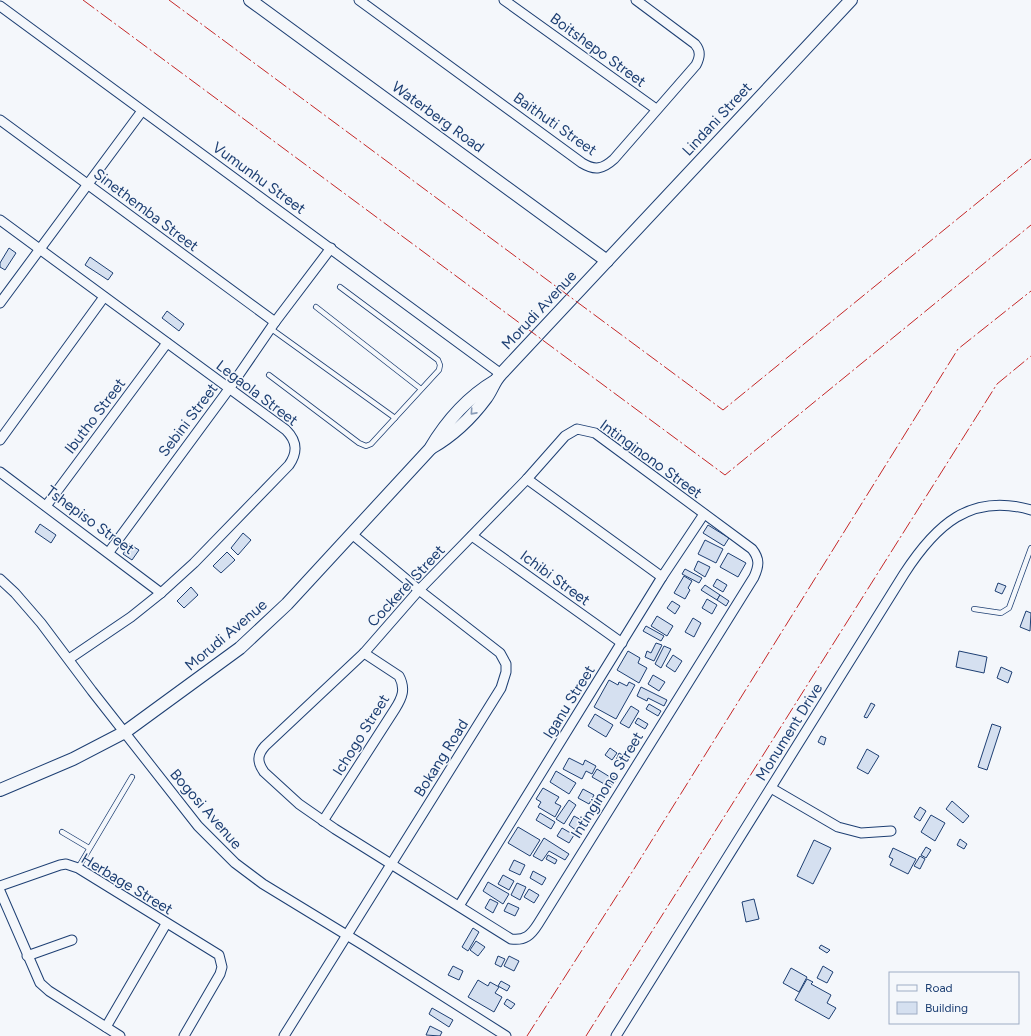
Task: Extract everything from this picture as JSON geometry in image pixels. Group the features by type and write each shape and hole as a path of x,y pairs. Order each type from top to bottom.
{"street":[{"name":"Waterberg Road","path":"250,0 607,261"},
{"name":"Baithuti Street","path":"360,0 582,163 593,169 603,168 614,159 656,109 696,65 699,58 699,49 695,44 636,0"},
{"name":"Boitshepo Street","path":"504,0 656,109"},
{"name":"Lindani Street","path":"607,261 851,0"},
{"name":"Vumunhu Street","path":"0,6 331,248 498,377"},
{"path":"0,303 142,111"},
{"name":"Sinethemba Street","path":"0,120 88,184 272,325"},
{"name":"Legaola Street","path":"0,220 291,435 296,447 295,454 289,465 194,563 131,617 68,660"},
{"name":"Sebini Street","path":"109,552 229,389 272,325 331,248"},
{"name":"Morudi Avenue","path":"0,790 73,759 125,732 240,648 287,604 430,449 445,440 467,420 486,397 498,377 607,261"},
{"path":"0,440 104,297"},
{"name":"Ibutho Street","path":"46,506 167,343"},
{"name":"Cockerel Street","path":"258,762 258,756 265,746 364,653 419,590 527,479 565,436 577,429"},
{"name":"Intinginono Street","path":"258,762 264,772 299,804 323,821 511,939 523,939 528,936 538,924 757,570 758,559 752,549 595,433 577,429"},
{"name":"Tshepiso Street","path":"0,472 161,592"},
{"path":"527,479 662,577"},
{"name":"Monument Drive","path":"616,1036 907,569 925,544 939,529 954,518 973,509 1004,505 1031,510"},
{"name":"Iganu Street","path":"459,906 662,577 704,514"},
{"name":"Bokang Road","path":"284,1036 501,688 506,672 506,664 500,654 419,590 352,534"},
{"name":"Ichibi Street","path":"472,536 622,643"},
{"name":"Bogosi Avenue","path":"0,579 29,608 198,826 222,851 263,884 347,935 506,1036"},
{"name":"Ichogo Street","path":"323,821 395,709 403,694 402,682 399,676 364,653"},
{"path":"771,788 838,827 862,833 891,831"},
{"name":"Herbage Street","path":"0,886 66,864 78,868 166,924 212,950 220,958 222,966 220,974 184,1036"},
{"path":"0,891 27,956 44,988 120,1036"},
{"path":"106,1027 166,924"},
{"path":"27,956 72,940"}],"lane":[{"path":"269,375 359,444 366,446 371,444 438,370 440,365 438,360 340,287"},
{"path":"316,308 421,389"},
{"path":"272,325 395,418"},
{"path":"974,609 1001,613 1009,608 1031,548"},
{"path":"78,868 132,777"},
{"path":"62,832 90,848"}],"building":[{"path":"9,248 16,253 5,270 0,267 0,263"},
{"path":"90,257 113,273 108,280 85,265"},
{"path":"167,311 184,324 179,331 162,318"},
{"path":"40,524 56,535 51,543 35,532"},
{"path":"708,525 729,538 724,546 703,533"},
{"path":"243,533 251,540 238,555 231,548"},
{"path":"705,540 723,549 716,563 698,554"},
{"path":"129,544 139,550 132,560 123,554"},
{"path":"227,552 235,560 221,573 213,566"},
{"path":"728,553 746,563 738,577 720,567"},
{"path":"698,561 710,567 705,577 694,570"},
{"path":"685,569 702,578 699,583 682,574"},
{"path":"684,576 692,581 688,588 690,590 685,599 674,593"},
{"path":"717,579 727,585 723,592 713,586"},
{"path":"998,583 1006,586 1002,594 995,591"},
{"path":"705,585 720,595 717,600 701,590"},
{"path":"191,587 198,595 184,608 177,601"},
{"path":"720,595 729,601 726,606 717,600"},
{"path":"707,599 717,605 712,614 702,608"},
{"path":"672,601 680,606 675,614 667,608"},
{"path":"1026,611 1031,613 1030,631 1020,627"},
{"path":"657,616 673,626 667,636 651,626"},
{"path":"693,618 701,623 694,637 685,632"},
{"path":"646,626 664,636 661,641 643,631"},
{"path":"656,643 662,645 654,661 645,657 647,651 651,653"},
{"path":"664,646 671,649 661,668 655,664"},
{"path":"628,651 640,658 638,663 647,668 639,683 617,670"},
{"path":"959,651 987,657 984,673 956,667"},
{"path":"673,655 682,661 675,672 666,666"},
{"path":"1001,667 1012,672 1008,683 997,678"},
{"path":"653,675 665,682 659,691 648,684"},
{"path":"609,680 618,685 619,682 627,686 629,682 635,685 616,719 594,707"},
{"path":"641,687 667,700 664,706 648,698 647,701 637,696"},
{"path":"871,703 875,705 867,718 864,717"},
{"path":"649,704 661,711 658,716 646,709"},
{"path":"631,706 639,711 629,728 620,723"},
{"path":"595,714 613,725 606,737 588,726"},
{"path":"638,718 648,724 645,729 635,723"},
{"path":"992,724 1001,727 987,770 978,767"},
{"path":"821,736 826,738 824,745 818,742"},
{"path":"610,748 617,753 612,760 605,755"},
{"path":"867,749 879,756 868,774 857,768"},
{"path":"619,753 628,758 624,765 616,760"},
{"path":"569,758 583,765 585,760 596,766 592,774 586,771 582,779 563,769"},
{"path":"597,769 610,777 606,785 592,777"},
{"path":"556,771 576,783 569,794 550,782"},
{"path":"611,776 617,778 613,785 608,782"},
{"path":"543,788 559,797 555,803 561,806 555,817 538,807 541,802 536,799"},
{"path":"583,789 594,795 589,804 578,798"},
{"path":"569,800 576,805 564,824 556,819"},
{"path":"952,801 969,816 963,823 946,809"},
{"path":"920,807 926,811 920,821 914,817"},
{"path":"540,813 555,822 551,829 536,820"},
{"path":"931,815 945,823 935,841 921,832"},
{"path":"574,816 583,821 577,831 569,825"},
{"path":"518,827 540,840 530,856 508,843"},
{"path":"562,828 574,835 569,843 557,836"},
{"path":"544,838 569,854 565,860 549,851 542,861 533,856"},
{"path":"960,839 967,844 964,849 957,845"},
{"path":"814,840 831,848 813,884 797,876"},
{"path":"926,847 931,850 926,858 921,855"},
{"path":"893,848 916,859 908,874 890,865 893,859 889,857"},
{"path":"548,855 557,860 555,864 546,859"},
{"path":"920,856 925,859 920,869 914,866"},
{"path":"514,860 525,865 520,875 509,870"},
{"path":"533,871 546,878 542,885 530,878"},
{"path":"503,875 514,881 509,890 498,884"},
{"path":"488,882 509,894 503,904 483,891"},
{"path":"517,883 526,887 520,900 511,895"},
{"path":"529,889 539,895 534,903 524,897"},
{"path":"490,899 498,903 493,913 485,908"},
{"path":"754,899 759,919 746,922 742,902"},
{"path":"508,903 519,908 515,916 504,911"},
{"path":"473,928 479,932 468,951 462,947"},
{"path":"476,941 485,947 478,956 470,950"},
{"path":"821,945 830,950 827,953 819,948"},
{"path":"498,956 505,959 501,967 495,964"},
{"path":"509,956 519,961 514,971 504,966"},
{"path":"453,966 463,971 459,980 448,975"},
{"path":"823,966 833,972 827,983 817,978"},
{"path":"791,968 807,977 799,992 783,983"},
{"path":"807,979 813,982 811,984 831,995 827,1003 836,1008 829,1019 795,1000"},
{"path":"478,980 488,986 490,982 499,987 495,993 502,997 494,1012 468,997"},
{"path":"501,981 510,986 507,991 498,986"},
{"path":"507,999 515,1004 511,1009 504,1004"},
{"path":"432,1008 453,1020 449,1027 429,1014"},
{"path":"430,1026 442,1032 440,1036 426,1035"}],"power":[{"path":"83,0 725,475 1031,225"},
{"path":"169,0 723,410 1031,159"},
{"path":"527,1036 634,869 958,349 1031,291"},
{"path":"586,1036 997,384 1031,356"}]}
